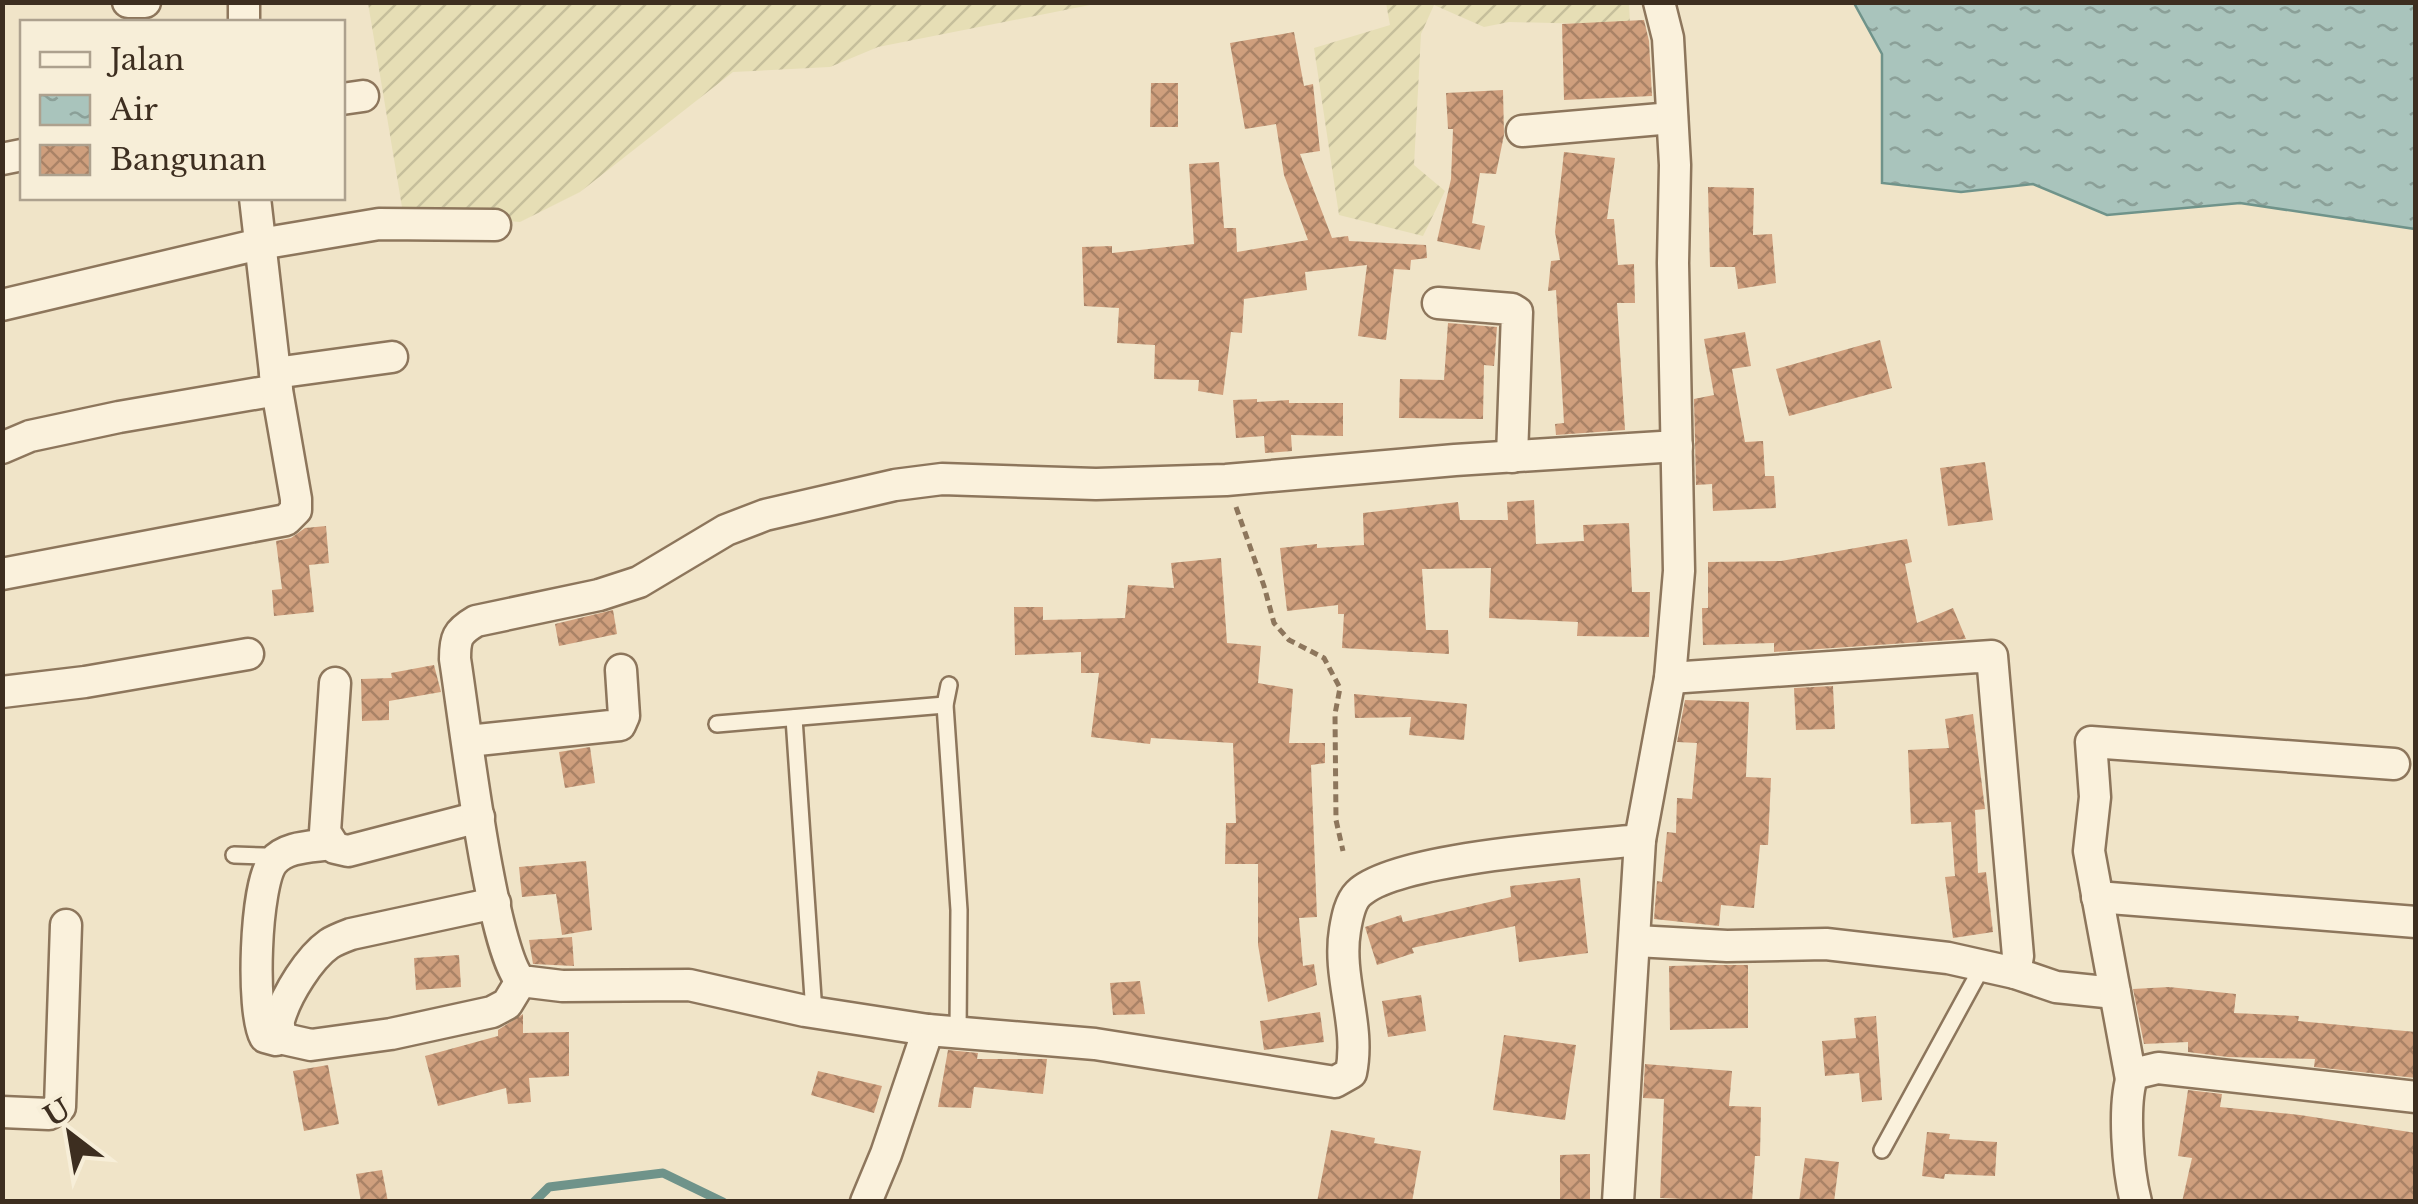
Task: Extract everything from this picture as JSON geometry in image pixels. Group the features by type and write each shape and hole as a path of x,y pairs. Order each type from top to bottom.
{"street":[{"path":"128,2 145,2"},
{"path":"1618,1202 1640,840 1670,678 1679,571 1675,165 1668,38 1659,2"},
{"path":"1522,131 1672,118"},
{"path":"2,574 286,520 296,510 276,381 255,200"},
{"path":"2,305 260,244 379,224 495,225"},
{"path":"1438,304 1517,312 1512,456"},
{"path":"2,448 30,436 392,356"},
{"path":"521,982 506,956 494,903 456,659 455,638 476,621 599,595 638,582 726,530 765,515 896,485 942,480 1096,484 1226,480 1677,446"},
{"path":"2,692 248,654"},
{"path":"1670,678 1992,656 2017,929 2016,973"},
{"path":"468,741 620,725 624,716 621,670"},
{"path":"335,683 325,832 338,851 479,817"},
{"path":"2136,1202 2128,1143 2130,1080 2088,851 2095,797 2091,742 2394,764"},
{"path":"521,982 562,986 688,985 814,1013 943,1031 1095,1044 1335,1082 1351,1074 1355,1055 1344,933 1353,898 1368,886 1466,860 1640,840"},
{"path":"331,844 287,851 273,862 262,889 257,986 262,1031 269,1040 311,1045 391,1034 492,1012 507,1004 521,982"},
{"path":"2097,897 2416,922"},
{"path":"284,1040 278,1020 318,953 330,943 350,934 494,903"},
{"path":"2,1112 38,1114 60,1107 66,925"},
{"path":"1636,941 1727,946 1826,944 1948,958 2016,973 2056,987 2115,993"},
{"path":"866,1202 943,1031"},
{"path":"2130,1080 2139,1070 2158,1068 2416,1096"}],"lane":[{"path":"943,1031 959,910 946,705 949,686"},
{"path":"716,724 946,705"},
{"path":"794,718 814,1013"},
{"path":"234,856 264,856 273,862"},
{"path":"1882,1150 1982,967"}],"path":[{"path":"1226,480 1274,624 1289,640 1324,658 1340,688 1335,714 1336,820 1344,851"}],"shaded area":[{"path":"368,3 1100,3 878,47 830,67 733,72 580,192 520,222 403,213"},
{"path":"1386,3 1629,3 1630,25 1509,22 1484,27 1434,5 1421,34 1414,165 1445,191 1423,236 1339,215 1314,48 1390,25"}],"water":[{"path":"1854,3 2415,3 2415,229 2240,203 2107,215 2033,184 1961,192 1882,183 1882,54"}],"building":[{"path":"1644,20 1652,96 1564,100 1562,24"},
{"path":"1294,32 1304,86 1313,84 1320,151 1300,154 1332,238 1348,236 1349,241 1426,245 1427,258 1411,260 1410,270 1394,269 1386,340 1358,336 1367,265 1305,272 1307,290 1244,299 1242,333 1231,332 1223,395 1198,391 1199,380 1154,379 1155,345 1117,343 1119,308 1084,306 1082,247 1112,246 1112,253 1194,244 1189,164 1219,162 1224,228 1236,228 1237,252 1308,240 1284,175 1276,124 1245,129 1230,43"},
{"path":"1151,83 1178,83 1178,127 1150,127"},
{"path":"1503,90 1504,135 1496,174 1480,173 1472,223 1485,226 1480,250 1437,241 1451,179 1453,129 1448,129 1446,93"},
{"path":"1564,152 1615,158 1607,219 1614,219 1618,265 1634,264 1635,303 1617,303 1625,430 1556,435 1555,424 1564,423 1556,290 1548,291 1551,261 1560,260 1555,232"},
{"path":"1708,187 1754,188 1753,235 1772,234 1776,283 1738,289 1735,267 1710,267"},
{"path":"1448,323 1497,327 1494,366 1484,365 1483,419 1399,418 1400,379 1444,380"},
{"path":"1745,332 1751,366 1732,369 1745,442 1763,441 1765,476 1774,476 1776,508 1713,511 1712,484 1696,485 1694,399 1714,395 1704,339"},
{"path":"1880,340 1892,388 1789,416 1776,369"},
{"path":"1233,400 1343,403 1343,436 1291,435 1292,451 1265,453 1264,436 1236,438"},
{"path":"1985,462 1993,520 1948,526 1940,468"},
{"path":"1534,500 1536,544 1584,541 1583,525 1629,523 1632,592 1650,592 1649,637 1577,636 1578,622 1489,618 1491,568 1422,569 1426,630 1448,630 1449,654 1342,648 1344,614 1338,614 1338,605 1287,611 1280,548 1364,545 1363,513 1458,502 1460,520 1508,520 1507,502"},
{"path":"326,526 329,563 309,565 314,612 274,616 272,590 282,589 276,541 291,538 305,528"},
{"path":"1907,539 1912,562 1905,564 1917,623 1953,608 1966,639 1774,652 1774,643 1703,645 1702,608 1708,608 1708,562 1781,561"},
{"path":"1221,558 1227,643 1261,646 1258,683 1293,689 1289,743 1325,743 1325,763 1311,765 1317,917 1299,918 1303,966 1314,964 1317,985 1268,1002 1258,945 1258,864 1225,864 1226,823 1236,823 1233,743 1151,738 1150,744 1091,737 1099,673 1081,673 1081,652 1015,655 1014,607 1043,607 1043,620 1125,618 1128,585 1174,588 1171,563"},
{"path":"613,610 617,634 559,646 555,624"},
{"path":"434,665 441,692 389,701 389,720 362,721 361,679 392,678 391,673"},
{"path":"1833,686 1835,729 1796,730 1794,688"},
{"path":"1354,694 1467,704 1464,740 1409,735 1411,717 1355,718"},
{"path":"1685,700 1749,702 1746,777 1771,778 1768,845 1760,845 1754,908 1721,905 1719,926 1654,919 1667,832 1676,833 1677,798 1692,799 1697,743 1677,742"},
{"path":"1973,714 1985,809 1975,810 1978,873 1986,872 1993,932 1953,938 1945,877 1955,876 1951,822 1911,824 1908,750 1949,748 1945,719"},
{"path":"590,747 595,783 565,788 559,752"},
{"path":"586,861 592,930 562,935 556,894 522,897 519,867"},
{"path":"1580,878 1588,953 1519,962 1515,926 1412,948 1414,953 1377,965 1365,927 1401,915 1403,922 1511,897 1510,886"},
{"path":"572,937 574,966 533,964 529,940"},
{"path":"459,955 461,987 416,990 414,958"},
{"path":"1748,965 1748,1028 1670,1030 1669,966"},
{"path":"1140,981 1145,1014 1113,1015 1110,983"},
{"path":"2169,987 2236,994 2234,1013 2299,1016 2298,1021 2416,1032 2416,1078 2314,1067 2315,1059 2188,1052 2188,1042 2144,1044 2133,989"},
{"path":"1421,995 1426,1031 1388,1037 1382,1001"},
{"path":"1320,1012 1324,1042 1264,1050 1260,1021"},
{"path":"523,1014 523,1033 569,1032 569,1076 529,1078 531,1102 508,1104 506,1088 438,1106 425,1056 498,1036 498,1030"},
{"path":"1876,1016 1882,1100 1862,1102 1859,1073 1825,1076 1822,1041 1856,1038 1854,1018"},
{"path":"1504,1035 1576,1045 1565,1120 1493,1110"},
{"path":"948,1050 978,1053 977,1059 1047,1059 1043,1094 974,1087 971,1108 938,1107"},
{"path":"1645,1064 1732,1071 1729,1106 1761,1107 1760,1156 1755,1156 1752,1202 1660,1198 1664,1099 1643,1098"},
{"path":"328,1065 339,1124 304,1131 293,1071"},
{"path":"818,1071 882,1086 874,1113 811,1095"},
{"path":"2188,1090 2222,1094 2220,1107 2416,1133 2416,1202 2182,1202 2192,1158 2178,1156"},
{"path":"1331,1130 1421,1151 1412,1202 1317,1202"},
{"path":"1927,1132 1950,1134 1949,1139 1997,1142 1995,1176 1922,1176"},
{"path":"1590,1154 1590,1202 1560,1202 1560,1155"},
{"path":"1805,1158 1839,1162 1834,1202 1799,1202"},
{"path":"382,1170 388,1202 361,1202 356,1174"}],"waterway":[{"path":"534,1202 549,1187 663,1173 723,1202"}]}
